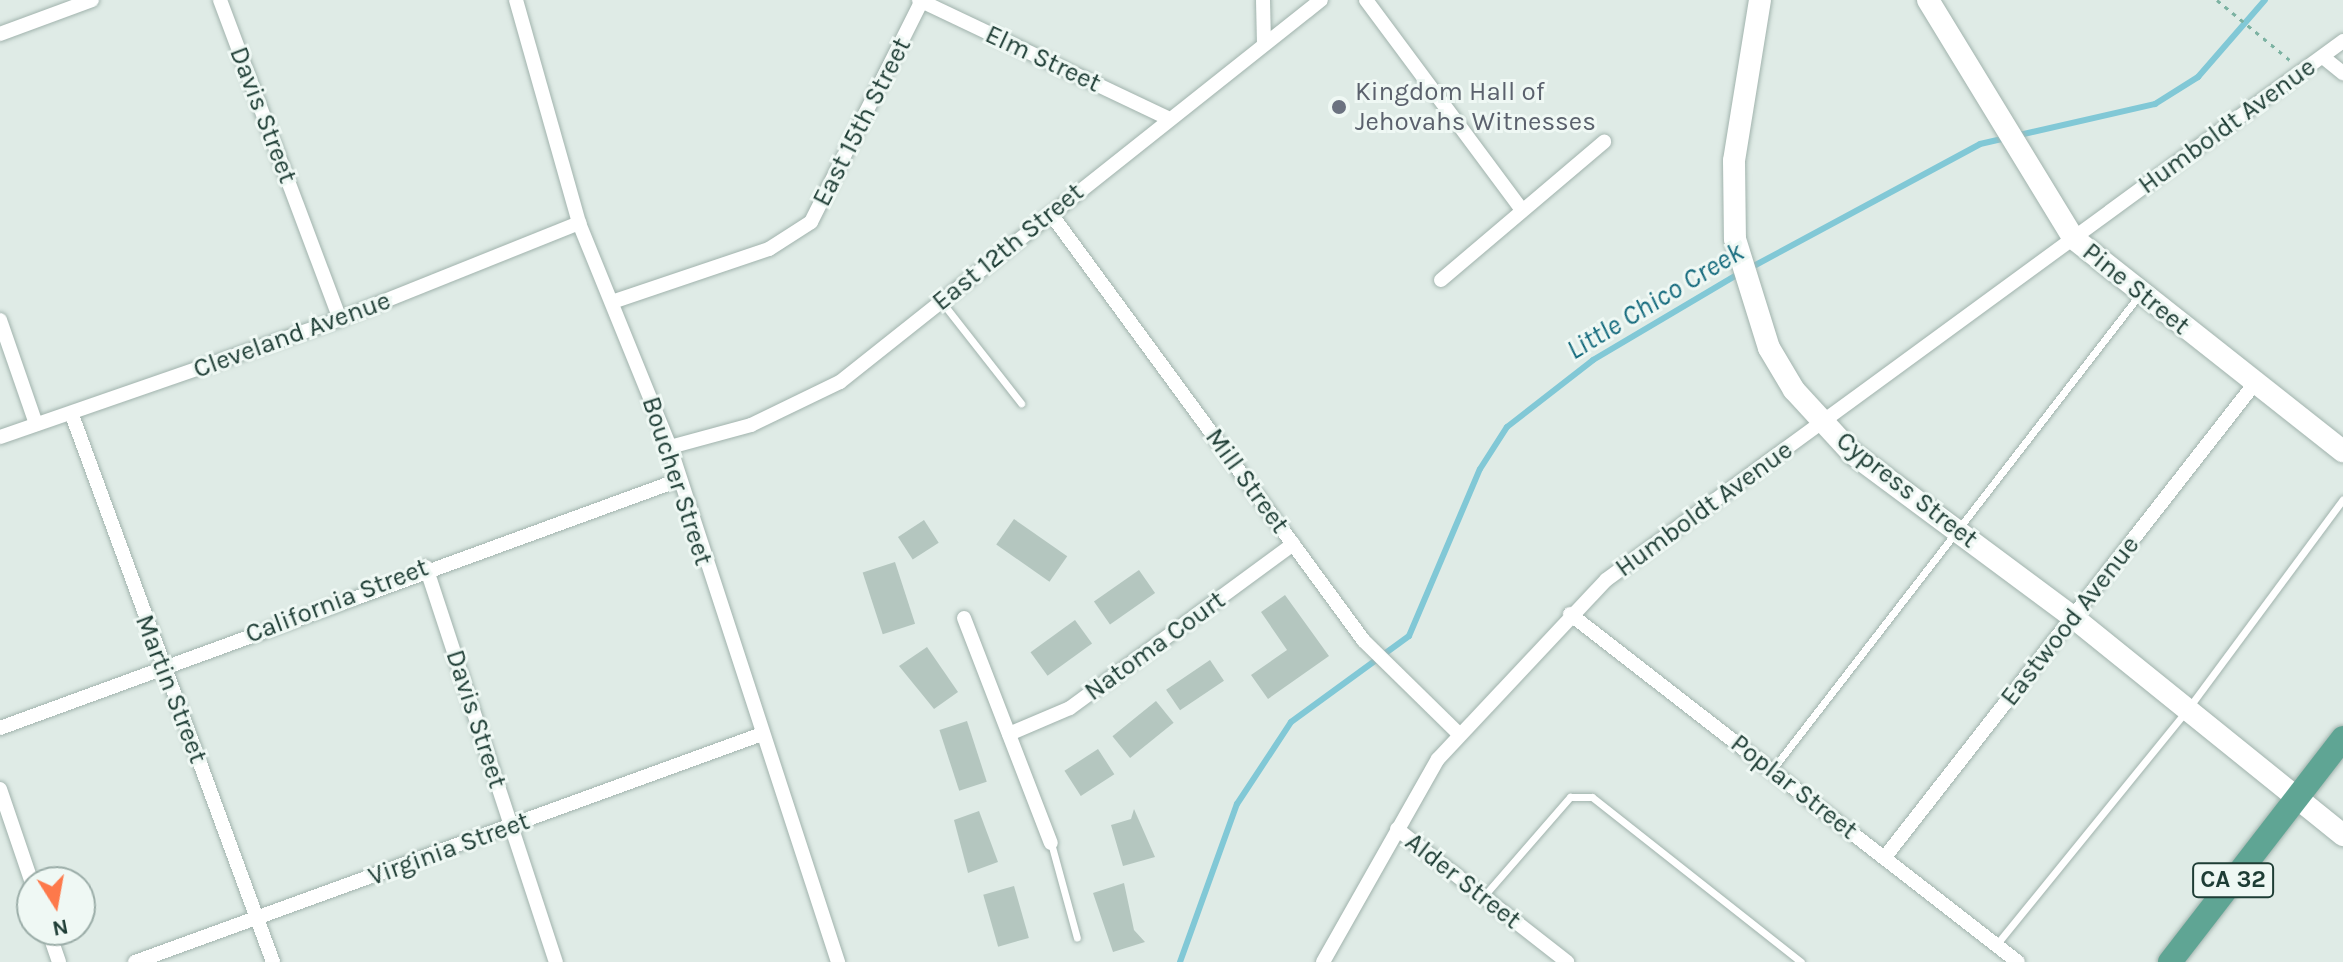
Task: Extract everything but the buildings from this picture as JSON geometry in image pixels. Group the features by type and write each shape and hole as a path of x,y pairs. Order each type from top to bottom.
{"main road":[{"name":"CA 32","path":"2170,962 2343,738"}],"street":[{"path":"0,34 92,0"},
{"name":"Davis Street","path":"220,0 340,319"},
{"name":"Boucher Street","path":"516,0 579,223 670,447 676,481 838,962"},
{"name":"Elm Street","path":"921,0 1168,118"},
{"name":"East 15th Street","path":"612,302 769,249 811,222 921,0"},
{"path":"1263,0 1264,43"},
{"name":"East 12th Street","path":"670,447 751,425 840,382 1168,118 1321,0"},
{"path":"1366,0 1520,207"},
{"name":"Cypress Street","path":"1760,0 1734,161 1735,239 1753,307 1775,359 1823,423 1956,530 2074,618 2343,835"},
{"name":"Pine Street","path":"1928,0 2025,165 2073,238 2140,294 2343,451"},
{"name":"Humboldt Avenue","path":"1323,962 1397,829 1459,734 1570,614 1823,423 2343,41"},
{"path":"2323,57 2343,73"},
{"path":"1441,280 1520,207 1604,142"},
{"name":"Mill Street","path":"1051,214 1364,641 1400,683 1459,734"},
{"name":"Cleveland Avenue","path":"0,437 72,415 340,319 579,223"},
{"path":"0,320 36,424"},
{"name":"Eastwood Avenue","path":"1885,857 2255,383"},
{"name":"Martin Street","path":"72,415 161,668 273,962"},
{"name":"California Street","path":"0,728 426,567 676,481"},
{"name":"Natoma Court","path":"1009,734 1070,708 1293,544"},
{"name":"Davis Street","path":"426,567 556,962"},
{"name":"Poplar Street","path":"1570,614 2018,962"},
{"path":"964,618 1051,843"},
{"name":"Virginia Street","path":"135,962 762,734"},
{"path":"0,789 26,866"},
{"name":"Alder Street","path":"1397,829 1567,962"}],"lane":[{"path":"1772,770 2140,294"},
{"path":"941,301 1021,403"},
{"path":"1996,945 2187,710 2343,499"},
{"path":"1483,897 1570,797 1592,797 1801,962"},
{"path":"1051,843 1077,938"}],"path":[{"path":"2217,0 2303,71"}],"waterway":[{"name":"Little Chico Creek","path":"1750,268 1980,144 2155,104 2198,77 2265,0"},
{"name":"Little Chico Creek","path":"1180,962 1237,804 1291,722 1409,636 1480,469 1507,427 1593,360 1740,273"}],"place":[{"name":"Kingdom Hall of Jehovahs Witnesses","path":"1339,107"}]}
